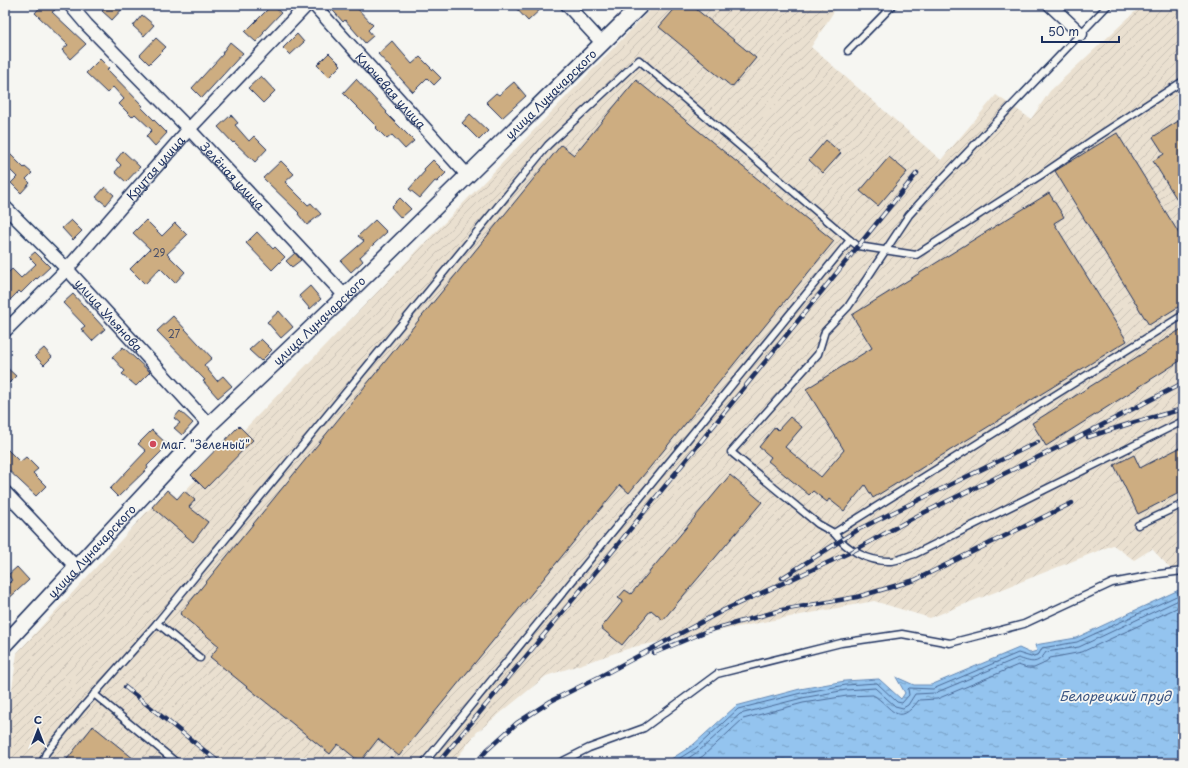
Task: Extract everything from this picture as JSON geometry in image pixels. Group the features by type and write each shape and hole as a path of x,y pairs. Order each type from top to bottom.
{"street":[{"name":"Зелёная улица","path":"70,5 87,25 189,129 345,296"},
{"name":"Крутая улица","path":"5,331 67,269 189,129 307,5"},
{"name":"Ключевая улица","path":"314,5 468,176"},
{"path":"567,5 602,43"},
{"name":"улица Луначарского","path":"5,644 209,425 345,296 641,5"},
{"path":"1050,5 1081,34"},
{"name":"улица Ульянова","path":"5,207 67,269 209,425"},
{"path":"5,492 76,567"}],"lane":[{"path":"848,52 892,5"},
{"path":"1108,5 909,215 848,307 825,331 818,354 731,452 818,524 834,533 853,551 871,559 892,561 915,554 1183,421"},
{"path":"42,763 46,753 94,694 157,623 548,145 639,60 858,246 916,255 1041,175 1183,81"},
{"path":"424,763 850,240"},
{"path":"834,533 1183,315"},
{"path":"1138,525 1183,504"},
{"path":"559,763 589,748 644,728 717,674 841,643 902,634 950,643 1024,624 1112,583 1183,571"},
{"path":"157,623 200,658"},
{"path":"94,694 177,763"}],"shaded area":[{"path":"655,5 838,5 811,47 941,160 996,95 1031,119 1050,91 1141,6 1182,5 1183,566 1172,570 1152,549 1134,560 1113,545 930,618 874,601 633,647 546,676 477,732 453,763 5,763 5,740 17,653 167,490 178,498"}],"water":[{"name":"Белорецкий пруд","path":"1183,588 1183,763 665,763 693,745 736,706 800,689 845,681 879,679 901,699 905,693 896,677 914,685 931,685 1019,648 1030,653 1037,651 1035,645 1076,638"}],"building":[{"path":"42,5 50,5 55,10 52,12 86,44 70,59 62,50 68,45 35,13"},
{"path":"108,5 126,5 112,20 102,11"},
{"path":"272,5 281,13 263,32 264,33 256,42 245,32"},
{"path":"328,5 354,5 373,25 368,30 373,36 365,43 345,20 343,22"},
{"path":"513,5 545,5 528,21"},
{"path":"678,5 691,5 756,58 732,87 659,27"},
{"path":"142,15 154,25 144,36 133,26"},
{"path":"297,34 304,42 290,55 283,48"},
{"path":"156,38 166,47 149,64 140,55"},
{"path":"392,41 412,64 420,57 441,78 434,85 427,78 413,92 378,54"},
{"path":"230,42 243,53 202,98 192,88 223,54 222,53"},
{"path":"329,53 341,65 329,77 317,65"},
{"path":"100,59 109,68 107,69 143,106 141,107 167,133 155,146 146,136 152,130 135,114 132,117 119,104 124,99 113,87 107,93 86,73"},
{"path":"261,76 275,91 263,103 248,88"},
{"path":"356,79 387,112 386,113 414,141 405,149 392,135 387,139 343,93"},
{"path":"636,80 834,241 629,493 620,485 399,756 378,739 360,762 338,744 330,754 210,657 219,646 180,614 561,145 574,155"},
{"path":"514,82 526,96 502,118 486,102 496,93 499,95"},
{"path":"470,114 488,131 479,140 462,123"},
{"path":"231,115 238,123 235,125 249,141 254,136 267,149 255,162 234,142 233,143 218,127"},
{"path":"1183,118 1183,209 1153,161 1164,154 1153,137"},
{"path":"1117,133 1183,240 1183,304 1149,325 1055,171"},
{"path":"826,140 841,153 823,173 809,160"},
{"path":"5,149 24,168 25,167 32,173 26,179 30,183 21,193 11,183 17,177 5,165"},
{"path":"123,151 140,167 126,182 115,172 121,165 116,160"},
{"path":"889,157 907,172 878,206 860,191"},
{"path":"433,160 446,173 437,182 435,181 420,198 409,189"},
{"path":"281,161 294,174 285,182 308,205 311,203 321,214 307,225 298,214 299,213 263,178"},
{"path":"105,187 114,195 106,205 96,197"},
{"path":"1049,193 1064,217 1054,223 1127,341 873,498 865,485 844,511 829,499 827,502 813,491 809,495 768,461 771,457 759,447 775,427 778,430 790,417 802,427 785,447 821,477 844,450 806,389 872,348 852,315"},
{"path":"400,198 411,209 401,218 391,207"},
{"path":"71,220 82,231 73,240 62,228"},
{"path":"146,220 162,236 175,223 187,235 167,254 185,272 175,283 160,268 145,284 130,269 150,249 133,233"},
{"path":"375,220 387,232 360,257 363,261 351,272 341,261 364,241 358,236"},
{"path":"257,232 273,249 275,247 285,257 272,270 246,243"},
{"path":"35,252 50,267 21,293 19,291 5,305 5,276 12,269 21,278 36,264 29,257"},
{"path":"295,253 301,260 292,267 286,261"},
{"path":"310,286 321,299 310,309 299,296"},
{"path":"73,294 105,329 92,341 81,329 85,326 63,303"},
{"path":"279,311 293,327 281,338 267,322"},
{"path":"173,316 212,358 204,365 217,381 223,376 232,386 218,398 203,381 205,380 157,331"},
{"path":"1183,328 1183,359 1046,446 1032,423"},
{"path":"261,339 272,350 261,361 249,350"},
{"path":"123,347 150,372 136,386 122,374 125,371 112,357"},
{"path":"44,348 52,357 44,365 35,356"},
{"path":"5,366 16,376 5,387"},
{"path":"180,411 193,423 182,435 174,428 180,423 174,418"},
{"path":"239,426 253,440 205,489 191,475"},
{"path":"152,430 168,445 147,466 148,468 118,497 110,489 146,451 138,444"},
{"path":"1183,446 1183,491 1138,514 1114,465 1134,455 1140,468"},
{"path":"5,447 20,462 26,457 38,469 33,473 46,486 36,496 5,467"},
{"path":"730,475 762,502 663,620 651,610 622,645 601,628 623,601 618,598 625,590 631,594"},
{"path":"167,490 177,499 184,491 195,500 189,507 208,522 193,542 152,507"},
{"path":"17,567 29,580 5,602 5,587 12,580 8,575"},
{"path":"93,726 139,763 64,763"}],"railway":[{"path":"438,763 603,563 917,173"},
{"path":"476,763 487,750 517,723 551,701 724,610 853,551 915,517 1071,441 1183,383"},
{"path":"1088,437 1183,409"},
{"path":"782,578 859,529 1038,442"},
{"path":"654,653 707,631 782,610 857,597 915,580 1072,503"},
{"path":"125,687 220,763"},
{"path":"388,763 391,759"}],"place":[{"name":"маг. \"Зеленый\"","path":"153,444"}]}
